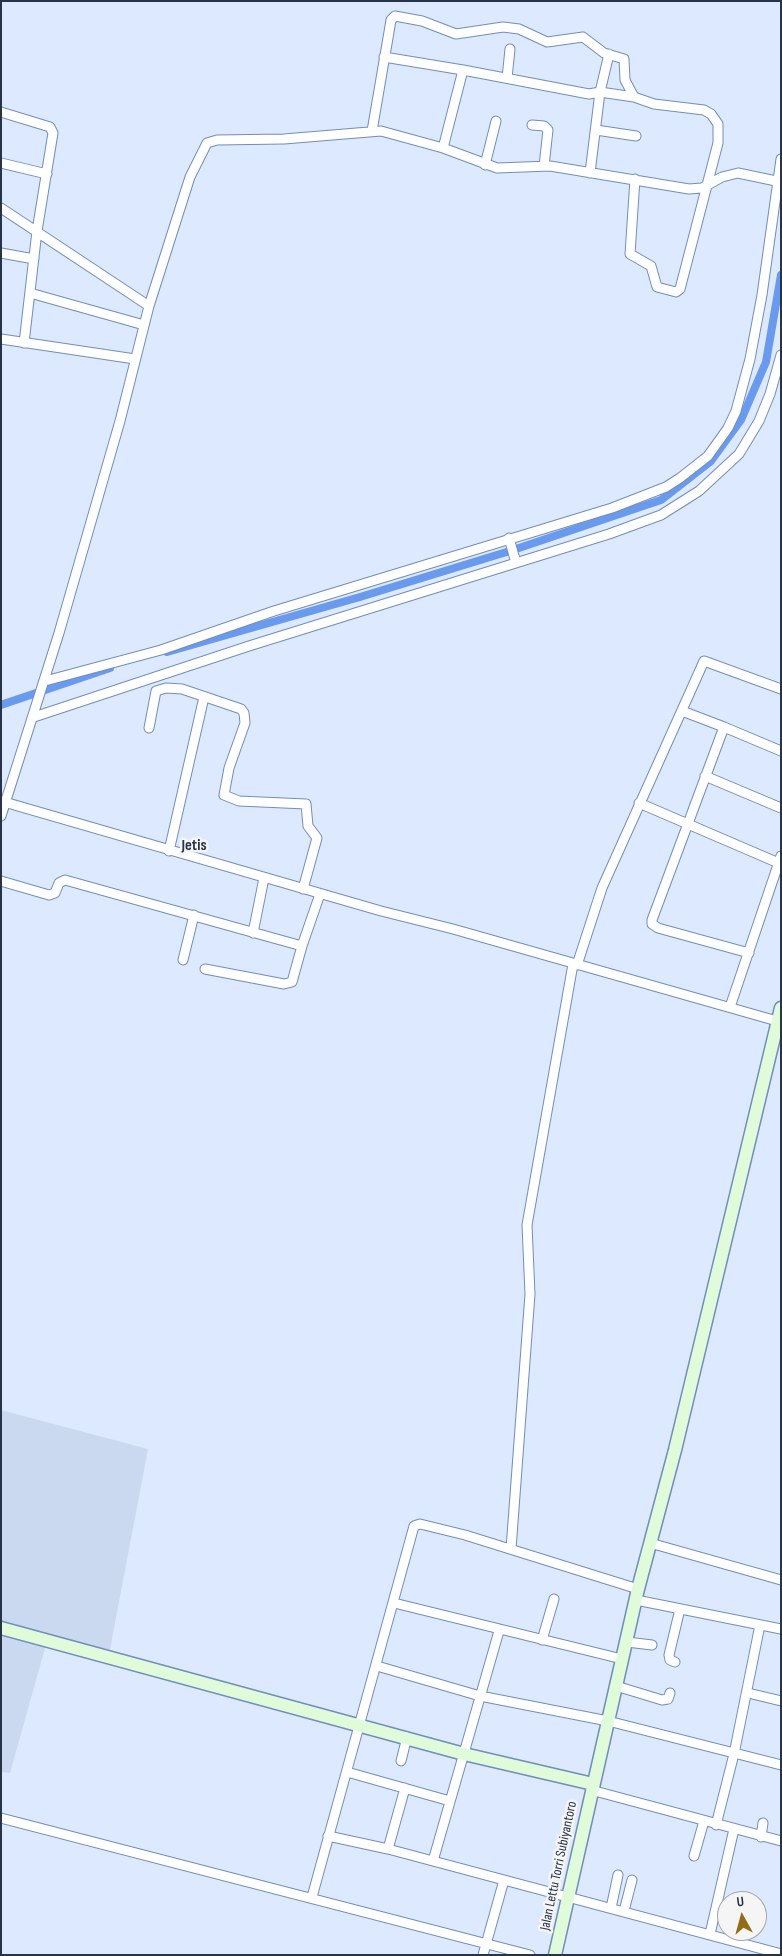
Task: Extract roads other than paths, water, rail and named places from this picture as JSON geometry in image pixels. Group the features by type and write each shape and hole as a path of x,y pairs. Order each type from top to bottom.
{"main road":[{"name":"Jalan Lettu Torri Subiyantoro","path":"555,1955 637,1594 740,1185 781,1008"},
{"path":"1,1628 592,1787"}],"street":[{"path":"372,131 391,20 398,15 422,21 456,34 503,27 519,29 547,42 583,36 604,53 624,59 625,80 634,97"},
{"path":"507,78 510,49"},
{"path":"590,173 600,92 609,54"},
{"path":"384,57 589,94 600,92 634,97 646,102 704,110 711,114 718,124 719,135 680,289 673,292 657,287 650,266 630,254 635,179"},
{"path":"443,148 463,70"},
{"path":"1,112 52,130 52,144 37,231 24,343"},
{"path":"485,165 496,121"},
{"path":"532,125 544,126 548,130 544,166"},
{"path":"596,130 636,136"},
{"path":"1,816 3,802 44,684 118,428 149,306 190,177 207,143 217,140 284,139 372,131 388,132 443,148 485,165 505,168 544,166 689,189 707,185 722,177 738,173 779,181"},
{"path":"44,684 160,650 612,508 666,487 696,466 715,447 736,412 750,359 762,295 781,158"},
{"path":"1,163 47,174"},
{"path":"1,208 149,306"},
{"path":"1,253 34,259"},
{"path":"30,294 144,325"},
{"path":"1,340 135,359"},
{"path":"34,717 516,561 650,520 672,510 700,490 739,454 749,438 770,394 781,355"},
{"path":"510,540 516,561"},
{"path":"511,1549 530,1294 527,1225 575,965 592,913 639,803 704,661 781,689"},
{"path":"149,679 156,692 149,728"},
{"path":"156,692 166,688 176,688 241,709 246,717 229,768 225,796 239,801 307,805 308,826 317,838 303,889"},
{"path":"169,851 204,697"},
{"path":"682,711 781,751"},
{"path":"724,727 689,824 653,915 652,924 658,928 749,953"},
{"path":"705,776 781,808"},
{"path":"3,802 320,894 777,1021"},
{"path":"639,803 780,861 730,1007"},
{"path":"253,933 264,878"},
{"path":"1,881 49,895 55,893 59,882 65,880 302,946"},
{"path":"206,969 287,984 292,982 320,894"},
{"path":"183,960 194,915"},
{"path":"312,1897 347,1772 358,1725 377,1666 412,1529 417,1524 511,1549 680,1609 781,1629"},
{"path":"650,1543 781,1580"},
{"path":"542,1640 554,1600"},
{"path":"394,1603 499,1631 622,1659"},
{"path":"675,1662 670,1660 669,1655 680,1609"},
{"path":"716,1824 748,1693 760,1625"},
{"path":"433,1861 499,1631"},
{"path":"627,1642 652,1645"},
{"path":"377,1666 480,1696 608,1721 781,1765"},
{"path":"616,1686 662,1700 668,1699 670,1693"},
{"path":"748,1693 781,1701"},
{"path":"401,1761 407,1737"},
{"path":"347,1772 450,1801"},
{"path":"592,1787 704,1821 781,1841"},
{"path":"388,1849 406,1788"},
{"path":"1,1818 530,1955"},
{"path":"694,1856 704,1821"},
{"path":"760,1836 763,1823"},
{"path":"710,1934 734,1829"},
{"path":"328,1836 388,1849 781,1954"},
{"path":"611,1908 618,1875"},
{"path":"483,1955 504,1880"},
{"path":"624,1911 632,1880"}],"waterway":[{"path":"167,652 360,597 513,550 661,500 711,461 741,420 766,362 781,275"},
{"path":"1,705 110,668"}],"district":[{"name":"Jetis","path":"194,846"}]}
